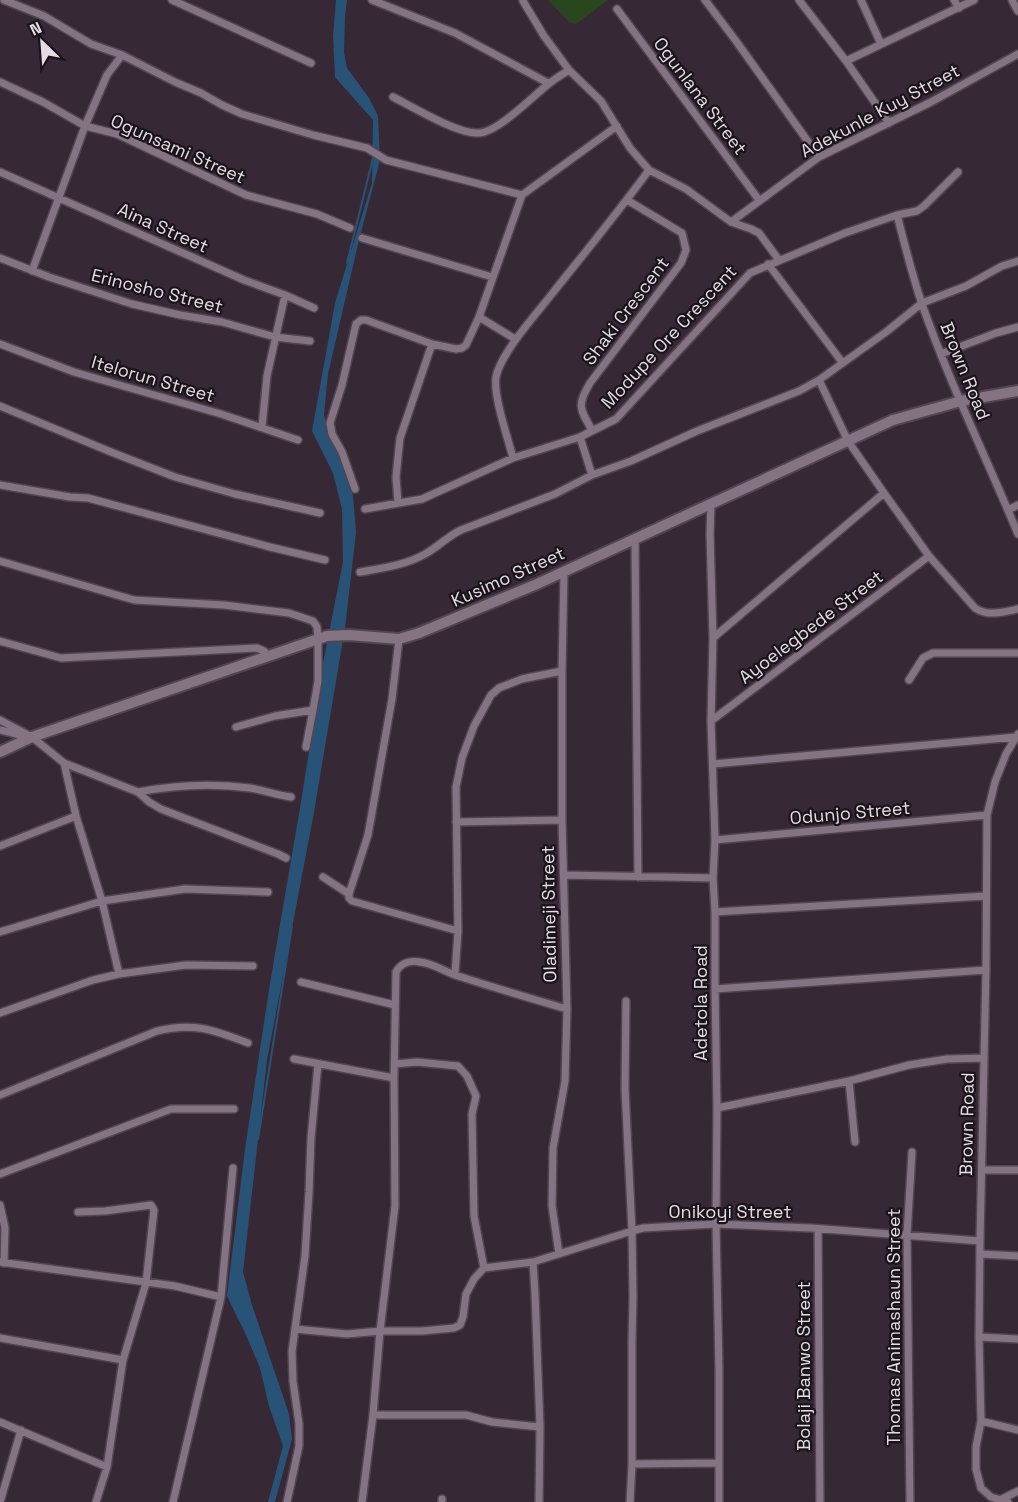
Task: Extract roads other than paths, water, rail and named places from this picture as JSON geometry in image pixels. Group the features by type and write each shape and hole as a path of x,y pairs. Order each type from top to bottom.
{"street":[{"path":"4,0 44,16 91,44 122,55 242,114 368,148 386,160 522,195"},
{"path":"172,0 311,63"},
{"path":"372,0 455,33 548,83"},
{"path":"705,0 819,157"},
{"path":"799,0 846,61 889,123"},
{"path":"861,0 881,44"},
{"path":"954,0 959,8"},
{"path":"846,61 974,0"},
{"path":"1012,0 1018,11"},
{"path":"523,1 544,36 569,70 601,100 630,148 649,170 686,189 730,222 751,228 759,233 779,260"},
{"name":"Ogunlana Street","path":"617,9 759,200"},
{"name":"Adekunle Kuy Street","path":"730,222 819,157 931,102 1018,54"},
{"path":"32,271 84,126 107,75 122,55"},
{"path":"393,97 455,128 479,134 491,130 548,83 569,70"},
{"name":"Ogunsami Street","path":"0,82 43,102 84,126 117,134 246,195 318,214 350,228"},
{"path":"355,489 342,452 332,434 330,423 342,385 356,324 361,320 366,320 432,344 456,349 466,345 479,317 522,195 617,126"},
{"path":"513,458 496,391 499,369 516,339 649,170"},
{"name":"Modupe Ore Crescent","path":"365,509 422,499 513,458 580,437 616,419 750,273 844,232 917,211 958,171"},
{"name":"Aina Street","path":"0,172 244,280 314,308"},
{"name":"Shaki Crescent","path":"592,430 580,406 581,397 681,263 686,250 682,233 627,200"},
{"name":"Brown Road","path":"897,215 922,303 941,354 1018,534"},
{"path":"363,238 492,277"},
{"name":"Erinosho Street","path":"0,258 132,304 222,322 275,337 309,341"},
{"path":"360,572 412,560 461,530 555,494 592,475 799,391 819,380 922,303 966,286 1002,266 1018,261"},
{"path":"768,264 842,362"},
{"path":"262,427 267,376 285,295"},
{"path":"479,317 516,339"},
{"path":"941,354 1018,327"},
{"name":"Itelorun Street","path":"0,344 74,372 221,414 297,440"},
{"path":"398,504 396,477 400,438 432,344"},
{"path":"819,380 848,441 929,556 980,611 999,613 1018,609"},
{"name":"Kusimo Street","path":"0,752 32,737 323,638 346,635 399,639 420,633 564,571 893,420 961,401 1018,391"},
{"path":"0,406 175,477 235,494 320,513"},
{"path":"580,437 592,475"},
{"path":"0,485 88,498 325,560"},
{"path":"713,638 884,493"},
{"name":"Adetola Road","path":"711,503 719,1502"},
{"path":"1008,510 1018,505"},
{"path":"635,539 638,877"},
{"name":"Ayoelegbede Street","path":"711,721 929,556"},
{"path":"0,561 134,600 224,605 289,613 313,621 323,638 306,747"},
{"name":"Oladimeji Street","path":"559,1254 552,1206 553,1148 565,1081 567,1009 562,820 564,571"},
{"path":"399,639 392,699 368,835 349,898 352,901 458,931"},
{"path":"0,641 62,658 257,648 268,656"},
{"path":"909,680 922,658 933,653 1018,653"},
{"path":"455,974 458,931 456,787 462,758 474,726 491,695 499,688 510,682 562,671"},
{"path":"236,727 275,716 313,710"},
{"path":"0,720 32,737 64,763 138,792 161,809 286,858"},
{"path":"0,730 32,737"},
{"path":"713,764 1017,735"},
{"name":"Brown Road","path":"1004,1501 991,1497 981,1488 976,1469 976,1447 981,1421 979,1336 987,815 995,782 1006,754 1017,735"},
{"path":"64,763 76,816 102,901 119,974"},
{"path":"138,792 170,786 216,786 250,788 291,797"},
{"name":"Odunjo Street","path":"715,840 987,815"},
{"path":"0,846 76,816"},
{"path":"456,822 562,820"},
{"path":"564,875 713,878"},
{"path":"323,877 349,894"},
{"path":"0,932 102,901 185,889 268,892"},
{"path":"715,912 986,896"},
{"path":"362,1502 395,1206 396,972 399,966 406,963 420,962 567,1009"},
{"path":"0,1013 93,980 119,974 186,965 253,966"},
{"path":"714,989 986,970"},
{"path":"301,982 395,1005"},
{"path":"626,1001 626,1089 632,1231 630,1502"},
{"path":"0,1095 171,1027 201,1027 248,1043"},
{"path":"717,1108 849,1081 909,1065 947,1059 983,1058"},
{"path":"294,1059 394,1078"},
{"path":"296,1329 347,1334 454,1328 460,1324 463,1317 466,1294 474,1279 484,1268 474,1216 472,1114 476,1096 467,1076 458,1066 417,1062 395,1064"},
{"path":"287,1502 296,1462 299,1435 292,1351 305,1248 318,1064"},
{"path":"849,1081 855,1142"},
{"path":"0,1174 171,1109 234,1109"},
{"name":"Thomas Animashaun Street","path":"910,1502 907,1235 912,1152"},
{"path":"173,1502 221,1297 233,1168"},
{"path":"982,1170 1018,1170"},
{"path":"0,1205 5,1228 2,1262 175,1287 221,1297"},
{"path":"78,1212 151,1205 153,1207 146,1283 123,1360 107,1467 96,1502"},
{"name":"Onikoyi Street","path":"484,1268 533,1262 643,1228 716,1224 980,1241"},
{"name":"Bolaji Banwo Street","path":"818,1229 820,1502"},
{"path":"980,1254 1018,1256"},
{"path":"533,1262 540,1427 539,1502"},
{"path":"979,1336 1018,1339"},
{"path":"0,1338 123,1360"},
{"path":"373,1415 466,1415 492,1422 540,1427"},
{"path":"981,1421 1018,1430"},
{"path":"0,1422 107,1467"},
{"path":"0,1502 21,1430"},
{"path":"632,1464 719,1463"},
{"path":"1004,1501 1018,1491"}],"water":[{"path":"336,0 347,0 344,53 347,68 369,98 378,116 380,160 328,374 324,415 331,440 353,496 356,532 345,628 314,812 267,1060 243,1272 289,1414 292,1439 275,1502 268,1502 283,1446 269,1406 260,1368 227,1296 245,1149 270,983 323,663 343,562 342,509 333,473 312,431 335,303 372,183 373,120 335,77 333,36"}],"waterway":[{"path":"347,263 373,158"},
{"path":"258,1139 292,926"}]}
